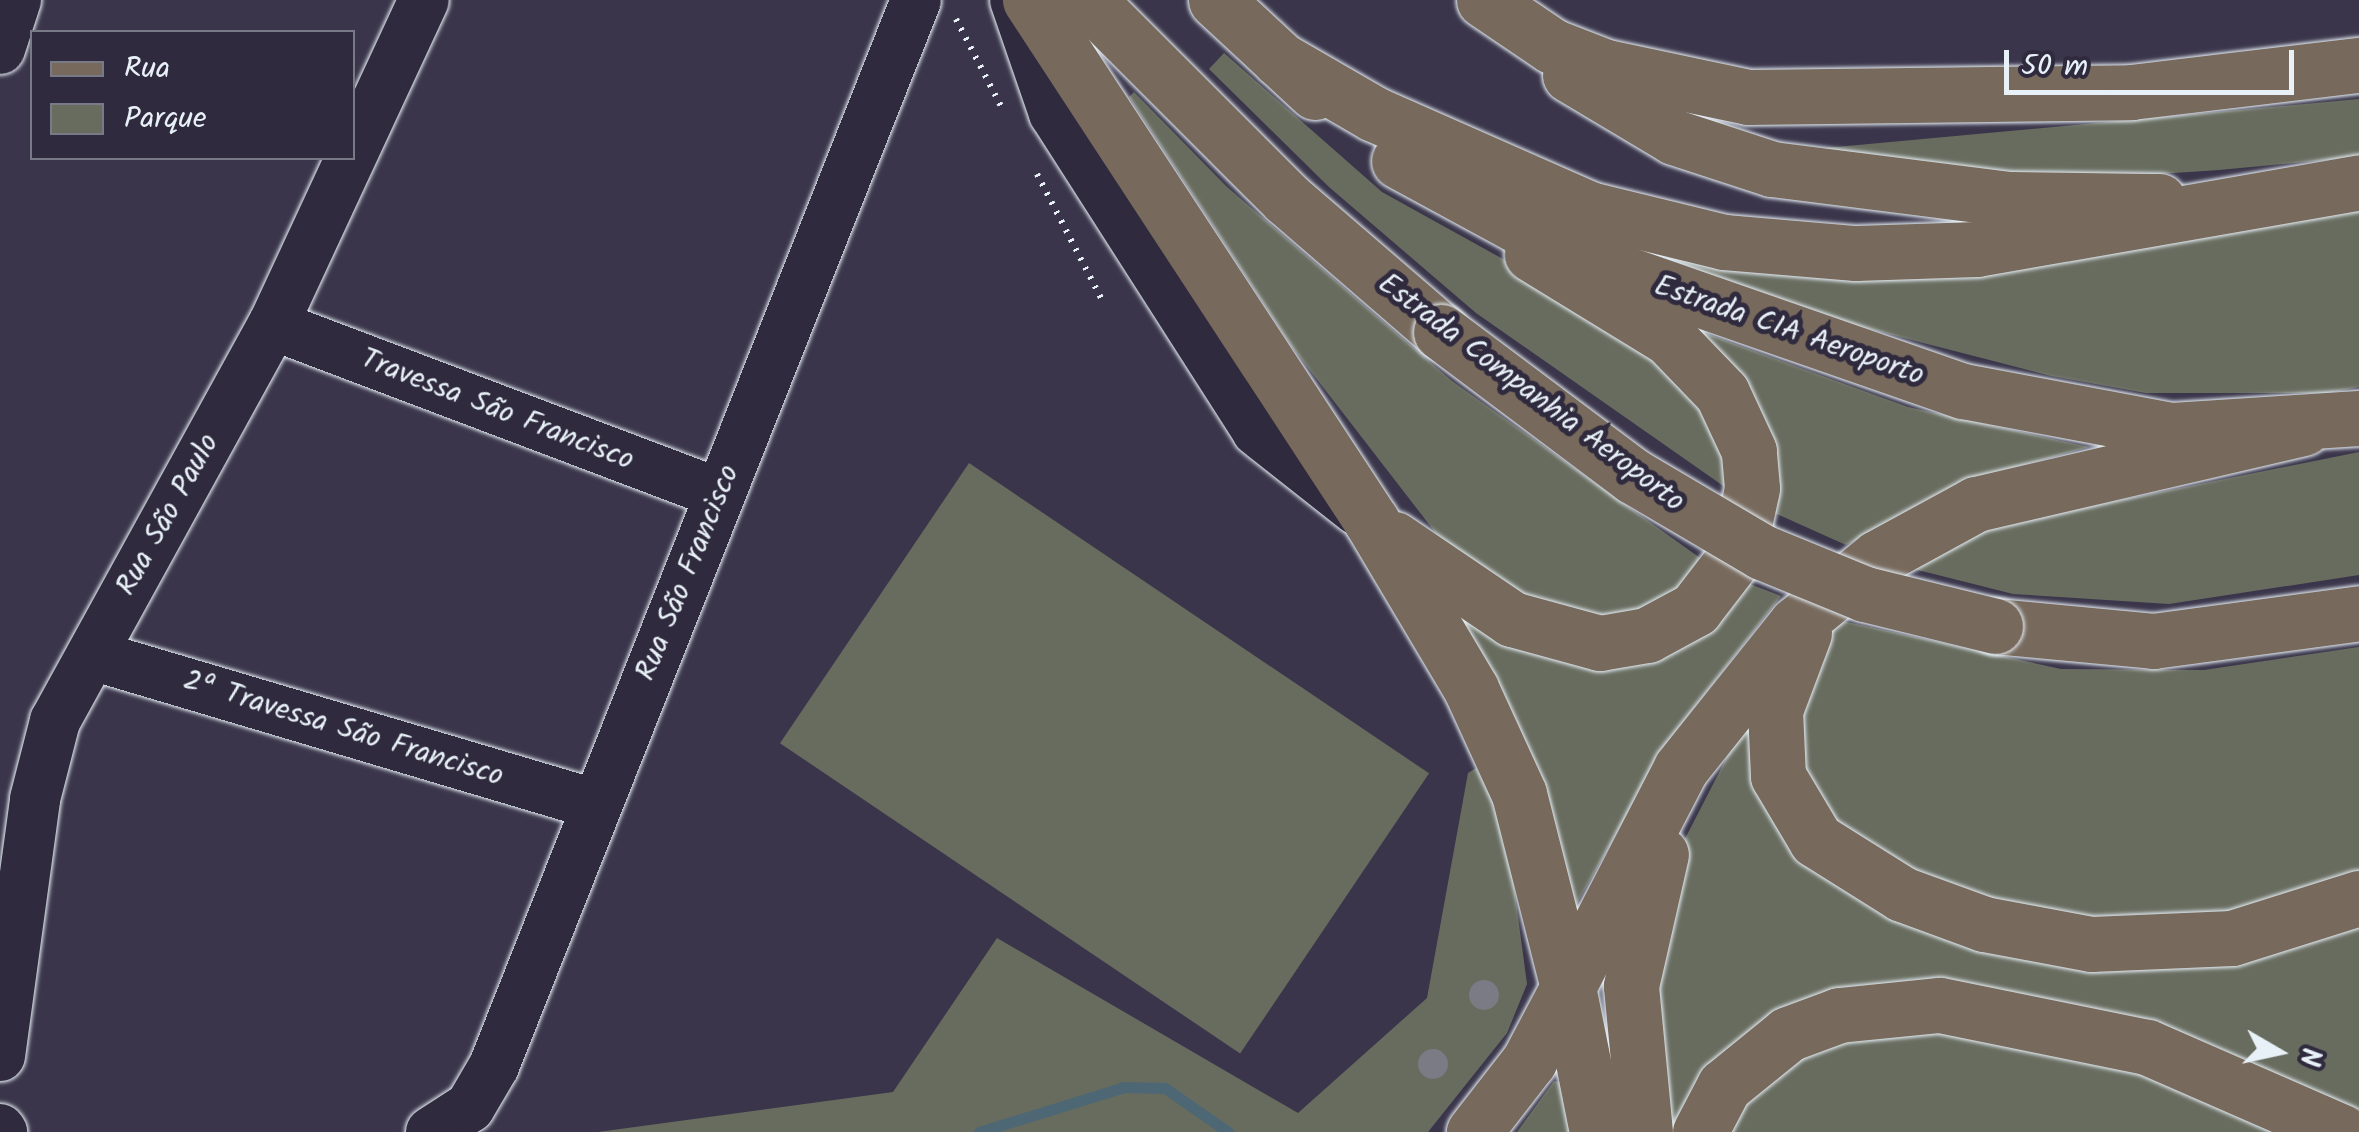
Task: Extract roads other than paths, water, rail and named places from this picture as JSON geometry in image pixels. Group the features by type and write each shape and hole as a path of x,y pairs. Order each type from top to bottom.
{"main road":[{"path":"1030,0 1372,522 1500,746 1546,881 1597,1132"},
{"name":"Estrada Companhia Aeroporto","path":"1088,0 1286,199 1441,332 1632,476 1762,552 1864,594 1995,626 2153,640 2359,613"},
{"path":"1216,0 1279,59 1374,114 1589,210 1724,242 1856,253 1977,249 2242,198 2359,182"},
{"path":"1485,1 1622,111 1730,159 2011,200 2242,198"},
{"path":"1485,1 1552,46 1606,67 1748,97 2131,92 2359,64"},
{"name":"Estrada CIA Aeroporto","path":"1279,59 1397,159 1572,255 1963,390 2172,430 2303,428 2359,418"},
{"path":"1372,522 1512,619 1575,640 1624,641 1673,622 1715,590 1738,553 1752,488 1738,420 1704,368 1397,159"},
{"path":"1474,1132 1530,1062 1644,829 1742,685 1834,590 1976,504 2303,428"},
{"path":"1834,590 1785,672 1773,743 1797,818 1867,877 1984,924 2091,944 2232,938 2359,898"},
{"path":"1645,1132 1632,1030 1636,942 1660,856 1742,685"},
{"path":"1700,1132 1724,1086 1788,1034 1869,1009 1940,1004 2147,1048 2342,1132"}],"street":[{"name":"Rua São Paulo","path":"362,113 424,0"},
{"name":"Rua São Francisco","path":"435,1131 484,1088 916,0"},
{"path":"1014,0 1054,113 1257,431 1372,522"},
{"name":"Rua São Paulo","path":"0,1056 46,746 273,325 342,160"},
{"name":"Travessa São Francisco","path":"273,325 720,494"},
{"name":"2ª Travessa São Francisco","path":"92,655 594,804"}],"waterway":[{"path":"979,1132 1124,1087 1165,1088 1228,1132"}]}
